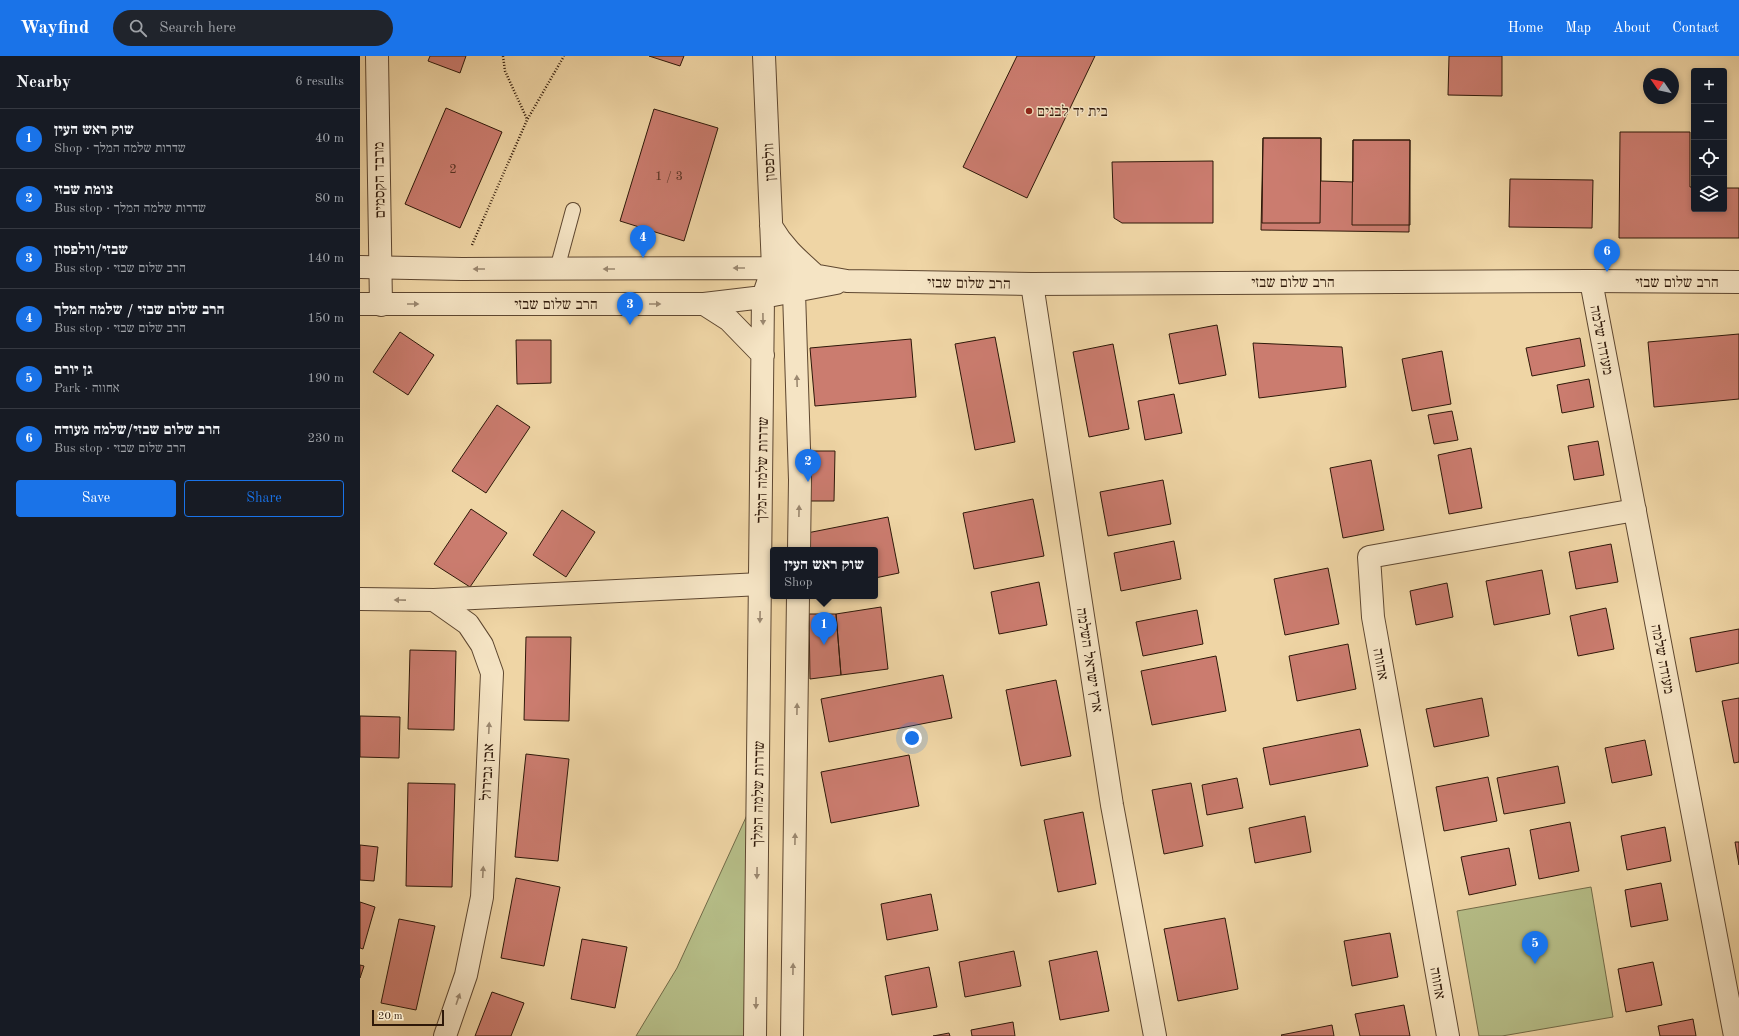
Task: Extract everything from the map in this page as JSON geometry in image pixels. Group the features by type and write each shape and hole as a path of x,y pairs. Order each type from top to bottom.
{"street":[{"name":"מרבד הקסמים","path":"377,56 370,267 381,305"},
{"name":"וולפסון","path":"764,56 773,268"},
{"path":"772,226 781,243 795,258 816,275"},
{"name":"הרב שלום שבזי","path":"370,267 462,269 773,268 847,281 1032,284 1591,281 1739,282"},
{"path":"773,268 794,292 800,480 799,547"},
{"name":"שדרות שלמה המלך","path":"755,1036 761,584 763,355 762,297 773,268"},
{"name":"הרב שלום שבזי","path":"360,304 704,304 794,292 847,281"},
{"name":"מעודה שלמה","path":"1591,281 1735,1036"},
{"name":"ארץ ישראל השלמה","path":"1032,284 1112,805 1155,1036"},
{"path":"704,304 729,320 763,355"},
{"name":"אחווה","path":"1448,1036 1373,617 1369,557 1634,510"},
{"path":"360,599 434,600 761,584"},
{"path":"792,1036 798,599"},
{"name":"אבן גבירול","path":"434,600 468,624 482,645 492,673 482,897 466,975 445,1036"}],"lane":[{"path":"557,269 573,210"}],"path":[{"path":"504,56 505,71 527,120"},
{"path":"462,269 527,120 564,56"}],"green space":[{"path":"758,791 755,1036 636,1036 677,968"},
{"path":"1591,887 1613,1017 1502,1036 1479,1036 1457,911"}],"building":[{"path":"430,56 466,56 460,73 428,61"},
{"path":"649,56 684,56 680,66"},
{"name":"בית יד לבנים","path":"1017,56 1095,56 1027,198 963,167"},
{"path":"1449,56 1502,56 1502,96 1448,95"},
{"path":"446,108 502,132 460,228 405,204"},
{"path":"654,109 718,128 684,241 620,221"},
{"path":"1620,132 1690,132 1691,212 1727,212 1727,188 1739,188 1739,238 1619,238"},
{"path":"1263,138 1321,138 1320,223 1262,223"},
{"path":"1263,138 1321,138 1321,181 1353,182 1353,140 1410,140 1409,232 1261,230"},
{"path":"1353,140 1410,140 1410,225 1352,225"},
{"path":"1213,161 1213,223 1122,223 1114,218 1112,162"},
{"path":"1510,179 1593,180 1592,228 1509,227"},
{"path":"1217,325 1226,375 1179,384 1169,334"},
{"path":"400,332 434,355 408,395 373,372"},
{"path":"1739,334 1739,399 1654,407 1648,342"},
{"path":"995,337 1015,442 975,450 955,344"},
{"path":"1580,338 1585,366 1532,376 1526,348"},
{"path":"911,339 916,397 815,406 810,348"},
{"path":"516,340 551,340 551,383 517,384"},
{"path":"1253,343 1342,347 1346,387 1259,398"},
{"path":"1113,344 1129,429 1089,437 1073,352"},
{"path":"1442,351 1451,404 1412,411 1402,359"},
{"path":"1589,379 1594,407 1562,413 1557,385"},
{"path":"1174,394 1182,433 1145,440 1138,401"},
{"path":"497,405 530,427 486,493 452,471"},
{"path":"1452,411 1458,440 1434,444 1428,415"},
{"path":"1598,441 1604,475 1574,480 1568,446"},
{"path":"1471,448 1482,508 1449,514 1438,455"},
{"path":"807,451 835,451 834,501 806,501"},
{"path":"1371,460 1384,530 1343,538 1330,468"},
{"path":"1163,480 1171,524 1108,536 1100,492"},
{"path":"1033,499 1044,556 974,569 963,513"},
{"path":"471,509 507,533 470,587 434,564"},
{"path":"562,510 595,532 566,577 533,555"},
{"path":"888,517 899,573 878,577 878,547 809,547 807,533"},
{"path":"1174,541 1181,579 1121,591 1114,553"},
{"path":"1611,544 1618,582 1576,589 1569,552"},
{"path":"1328,568 1339,624 1285,635 1274,579"},
{"path":"1542,570 1550,614 1494,625 1486,581"},
{"path":"1039,582 1047,625 999,634 991,592"},
{"path":"1447,583 1453,617 1416,625 1410,591"},
{"path":"881,607 888,669 841,675 836,614"},
{"path":"1606,608 1614,649 1578,656 1570,616"},
{"path":"1197,610 1203,644 1143,656 1136,622"},
{"path":"809,614 836,614 841,675 810,679"},
{"path":"1739,629 1739,663 1696,672 1690,638"},
{"path":"526,637 571,637 569,721 524,720"},
{"path":"1348,644 1356,689 1297,701 1289,656"},
{"path":"410,650 456,651 454,730 408,729"},
{"path":"1216,656 1226,711 1152,725 1141,671"},
{"path":"943,675 952,718 829,742 821,699"},
{"path":"1056,680 1071,756 1021,766 1006,690"},
{"path":"1482,698 1489,736 1434,747 1426,709"},
{"path":"1739,698 1739,762 1734,763 1722,701"},
{"path":"360,716 400,717 399,758 360,757"},
{"path":"1360,729 1368,766 1270,785 1263,748"},
{"path":"1645,740 1652,775 1612,783 1605,748"},
{"path":"526,754 569,759 558,861 515,857"},
{"path":"909,755 919,806 831,823 821,772"},
{"path":"1558,766 1565,803 1504,814 1497,778"},
{"path":"1488,777 1497,821 1444,831 1436,787"},
{"path":"1237,778 1243,808 1207,815 1202,785"},
{"path":"408,783 455,784 452,887 406,886"},
{"path":"1191,783 1203,846 1164,854 1152,790"},
{"path":"1083,812 1096,884 1058,892 1044,820"},
{"path":"1305,816 1311,852 1255,863 1249,828"},
{"path":"1570,822 1579,871 1539,879 1530,830"},
{"path":"1665,827 1671,861 1627,870 1621,836"},
{"path":"1735,842 1739,842 1739,865"},
{"path":"360,845 378,847 374,881 360,880"},
{"path":"1509,848 1516,885 1469,895 1461,857"},
{"path":"516,878 560,887 544,966 501,958"},
{"path":"1661,883 1668,920 1631,927 1625,890"},
{"path":"931,894 938,930 887,940 881,904"},
{"path":"360,902 375,907 363,949 360,948"},
{"path":"1225,918 1238,989 1178,1001 1164,929"},
{"path":"399,919 435,926 416,1010 381,1003"},
{"path":"1390,933 1398,977 1352,986 1344,941"},
{"path":"582,939 627,947 615,1008 571,999"},
{"path":"1014,951 1021,986 965,997 959,962"},
{"path":"1097,951 1109,1011 1060,1020 1049,961"},
{"path":"1653,962 1662,1005 1626,1012 1618,969"},
{"path":"360,965 364,966 360,978"},
{"path":"929,967 937,1007 892,1015 885,976"},
{"path":"492,992 524,1003 511,1036 475,1036"},
{"path":"1404,1005 1410,1036 1360,1036 1355,1014"},
{"path":"1693,1019 1696,1036 1660,1036 1658,1026"},
{"path":"1013,1022 1015,1036 972,1036 971,1030"},
{"path":"1332,1025 1334,1036 1281,1035"},
{"path":"949,1033 950,1036 933,1036"}],"place":[{"name":"בית יד לבנים","path":"1029,111"},
{"name":"הרב שלום שבזי / שלמה המלך","path":"643,258"},
{"name":"הרב שלום שבזי/שלמה מעודה","path":"1607,272"},
{"name":"שבזי/וולפסון","path":"630,325"},
{"name":"צומת שבזי","path":"808,482"},
{"name":"שוק ראש העין","path":"824,645"},
{"name":"גן יורם","path":"1535,964"}]}
